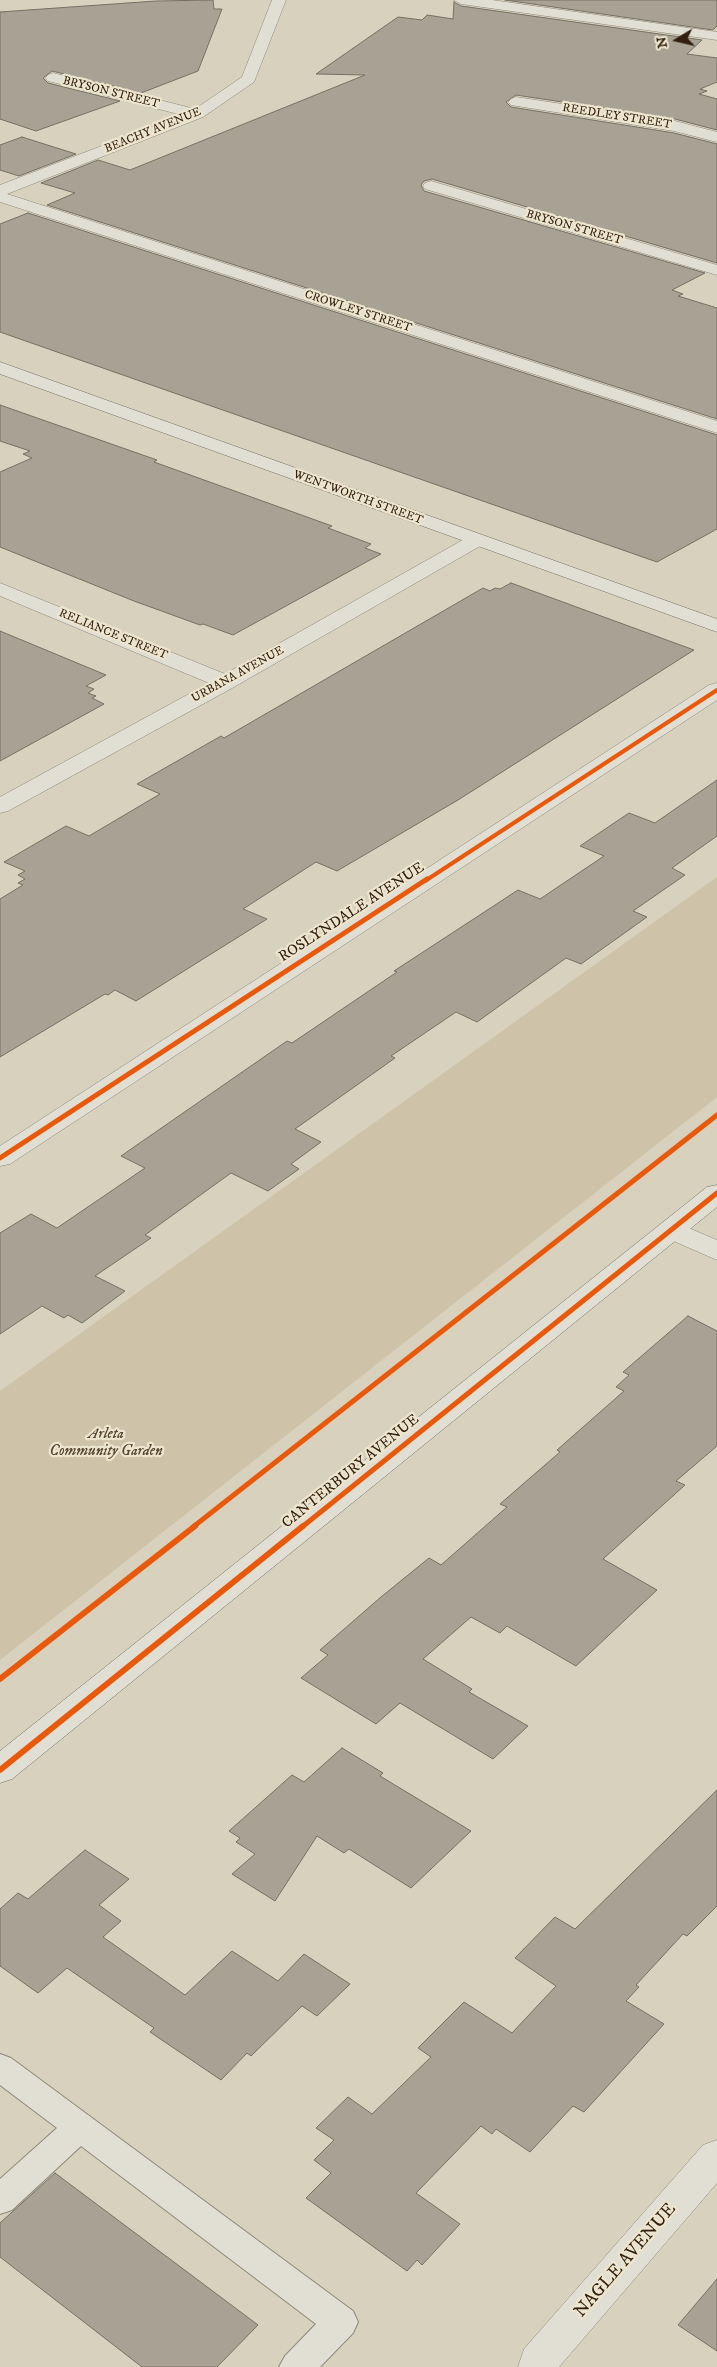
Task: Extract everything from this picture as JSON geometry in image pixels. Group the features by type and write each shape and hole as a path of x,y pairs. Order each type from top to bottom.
{"street":[{"name":"BEACHY AVENUE","path":"0,192 198,114 249,79 279,0"},
{"path":"460,0 717,36"},
{"name":"BRYSON STREET","path":"53,78 198,114"},
{"name":"REEDLEY STREET","path":"516,102 675,126 717,137"},
{"name":"BRYSON STREET","path":"431,186 717,270"},
{"name":"CROWLEY STREET","path":"0,197 717,428"},
{"name":"WENTWORTH STREET","path":"0,368 475,541 717,626"},
{"name":"URBANA AVENUE","path":"0,806 226,682 475,541"},
{"name":"RELIANCE STREET","path":"0,589 226,682"},
{"name":"ROSLYNDALE AVENUE","path":"0,1158 717,690"},
{"name":"CANTERBURY AVENUE","path":"0,1770 717,1193"},
{"path":"672,1230 717,1251"},
{"name":"NAGLE AVENUE","path":"538,2367 538,2362 717,2156"}],"lane":[{"path":"0,2067 341,2322 297,2367"},
{"path":"0,2200 80,2127"}],"green space":[{"name":"Arleta Community Garden","path":"717,877 717,1097 0,1660 0,1391"}],"building":[{"path":"213,0 214,9 222,9 198,71 141,93 52,71 43,78 48,83 120,101 36,131 0,119 0,12 156,1"},
{"path":"505,0 717,0 717,26 713,30"},
{"path":"454,2 461,6 702,40 687,54 717,58 717,82 700,89 707,91 699,94 717,99 717,130 675,119 516,95 506,102 511,107 674,133 717,144 717,263 432,179 424,181 421,185 424,191 705,273 672,290 683,294 678,296 717,308 717,419 47,205 75,193 41,183 98,160 130,170 365,75 316,74 398,17 422,20 427,15 453,19"},
{"path":"22,137 76,154 19,176 0,170 0,145"},
{"path":"28,213 717,435 717,529 657,562 0,332 0,224"},
{"path":"0,405 157,460 154,462 332,526 328,528 371,544 365,548 381,554 233,635 134,601 0,547 0,472 32,458 23,454 30,451 0,441"},
{"path":"511,583 694,650 458,800 337,871 316,862 243,909 267,919 136,1001 115,990 108,995 105,994 0,1057 0,899 23,885 18,883 25,879 18,875 25,871 4,862 66,826 89,836 160,794 137,784 221,736 224,738 483,588 490,591 495,588 500,589"},
{"path":"0,631 106,675 86,686 94,689 88,693 96,696 92,698 104,704 0,761"},
{"path":"717,780 717,836 672,868 685,875 633,911 647,917 581,964 566,958 477,1022 456,1012 391,1056 395,1058 295,1129 321,1142 291,1164 299,1169 268,1191 231,1173 145,1235 151,1238 95,1276 125,1291 82,1323 68,1315 64,1318 42,1306 0,1334 0,1233 31,1214 57,1228 145,1168 121,1156 287,1041 292,1043 397,972 394,971 518,890 540,899 604,856 580,846 629,813 655,823"},
{"path":"688,1316 717,1331 717,1446 676,1481 685,1485 603,1559 657,1590 576,1666 507,1626 500,1633 471,1617 423,1659 472,1689 469,1692 528,1726 493,1759 400,1703 376,1724 301,1678 328,1655 320,1650 381,1597 429,1558 441,1565 507,1507 500,1504 560,1452 557,1450 624,1391 616,1387 629,1375 623,1372"},
{"path":"342,1748 383,1773 380,1776 471,1831 411,1888 349,1849 344,1853 317,1836 275,1901 232,1874 255,1854 236,1842 240,1838 229,1831 292,1775 304,1782"},
{"path":"717,1790 717,1906 687,1936 683,1934 636,1985 639,1987 626,2001 664,2024 584,2112 573,2106 530,2152 496,2129 492,2134 481,2126 416,2193 460,2224 422,2265 417,2260 407,2271 306,2198 331,2173 314,2160 334,2140 316,2128 348,2097 372,2114 431,2057 418,2048 464,2002 512,2033 556,1986 515,1958 555,1917 575,1929"},
{"path":"85,1850 129,1879 99,1905 121,1921 103,1937 185,1995 232,1951 278,1981 304,1954 350,1984 317,2016 302,2006 251,2056 247,2053 221,2080 150,2032 154,2028 67,1968 38,1993 0,1966 0,1909 18,1893 28,1899"},
{"path":"55,2173 258,2325 217,2367 142,2367 0,2257 0,2223"},
{"path":"717,2279 717,2351 678,2325"}],"cycle path":[{"path":"0,1158 717,690"},
{"path":"0,1679 717,1115"},
{"path":"0,1770 717,1193"}]}
